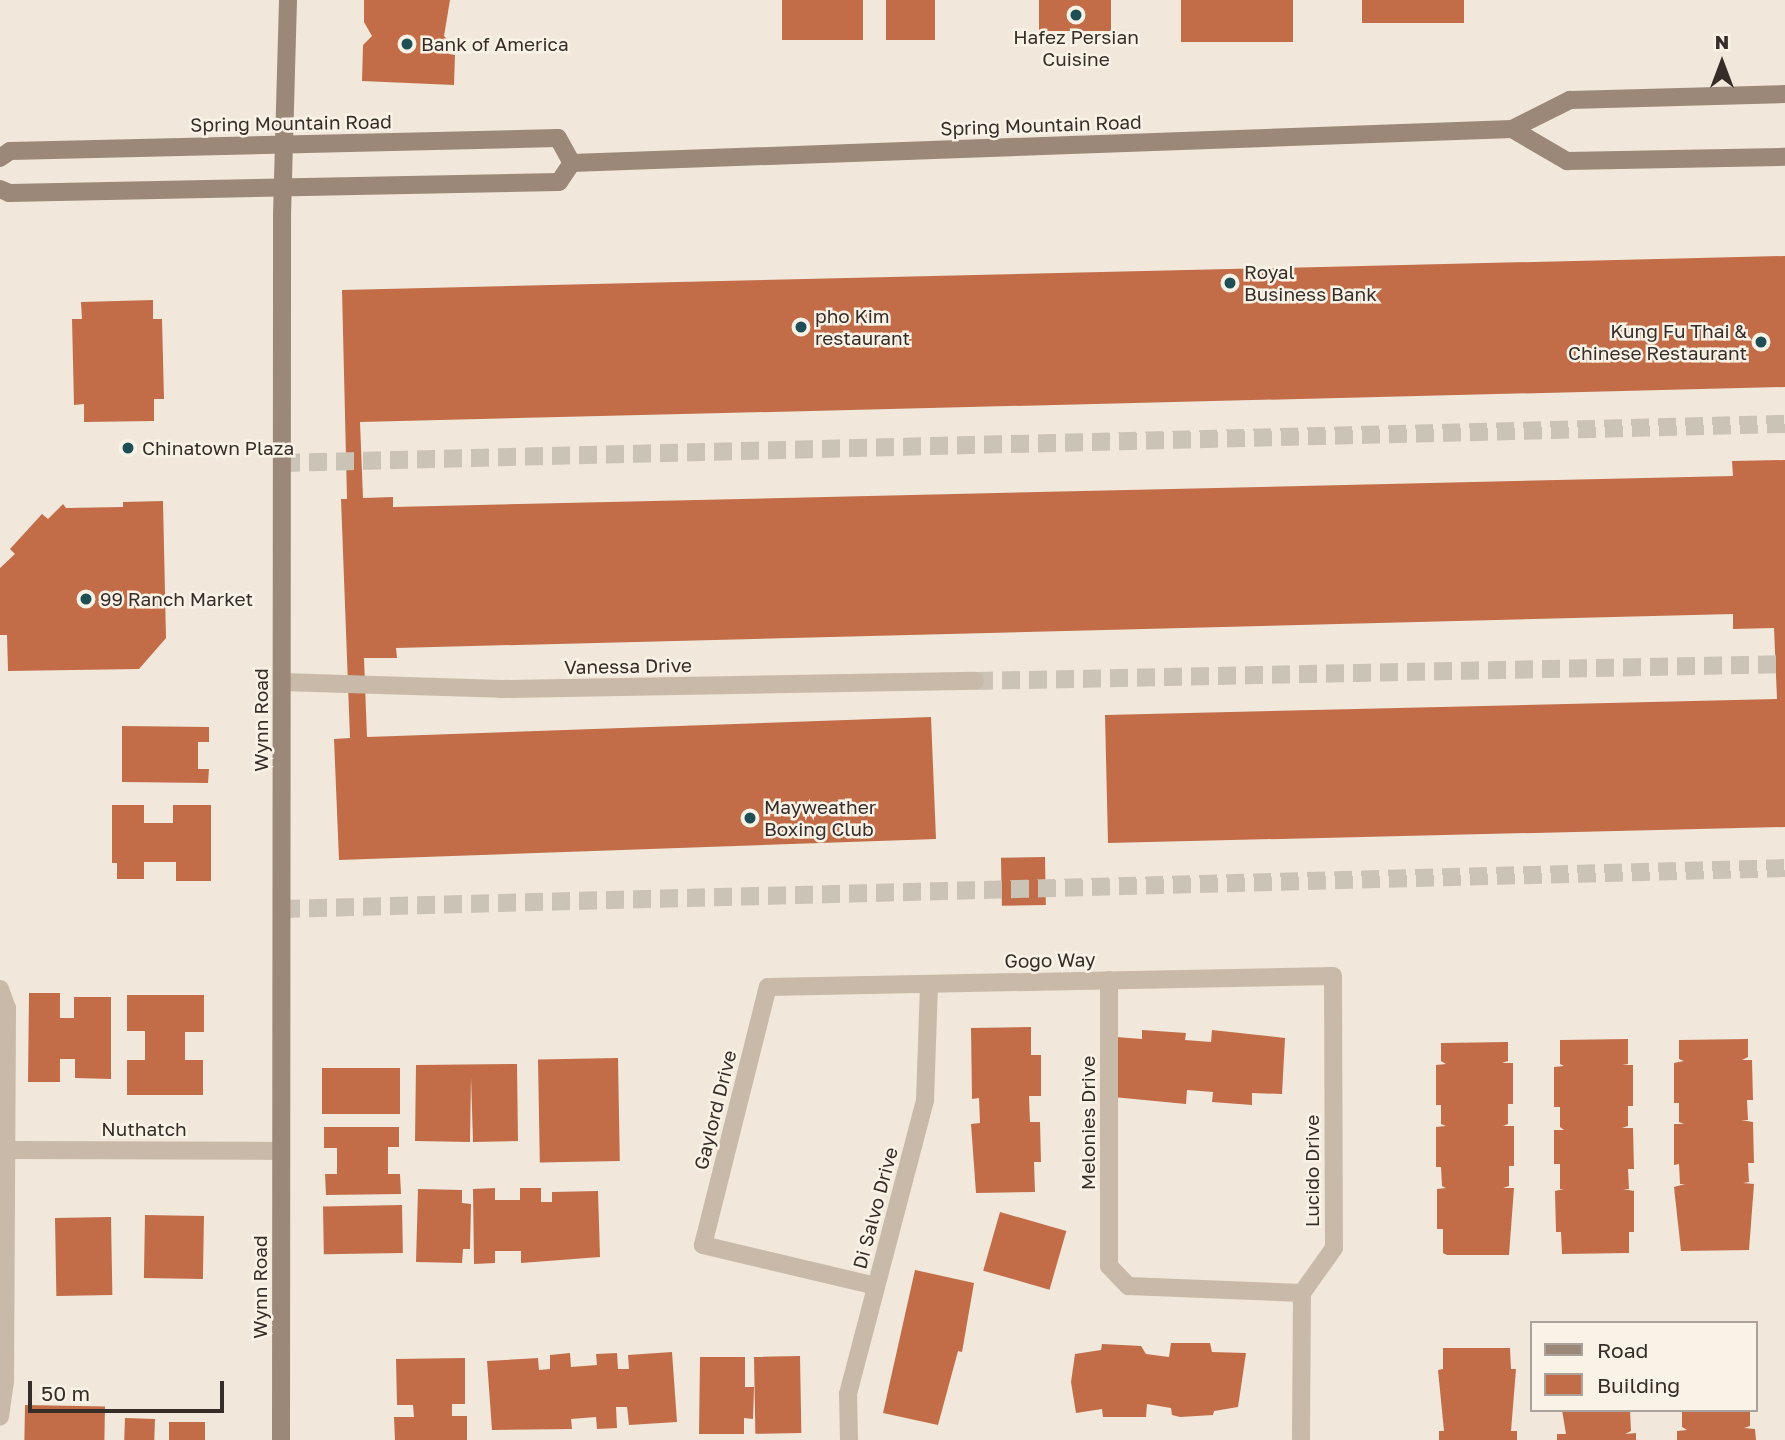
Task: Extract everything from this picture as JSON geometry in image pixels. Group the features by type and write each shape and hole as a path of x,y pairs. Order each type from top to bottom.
{"main road":[{"name":"Wynn Road","path":"281,1440 283,145 288,0"},
{"name":"Spring Mountain Road","path":"0,158 10,151 558,138 572,163 1512,129 1570,100 1785,94"},
{"path":"1512,129 1567,161 1785,157"},
{"path":"0,189 9,193 559,182 572,163"}],"street":[{"name":"Vanessa Drive","path":"282,682 501,689 975,681"},
{"name":"Gogo Way","path":"768,987 1333,976"},
{"name":"Lucido Drive","path":"1302,1293 1334,1248 1333,976"},
{"name":"Melonies Drive","path":"1109,980 1109,1266 1128,1286 1302,1293"},
{"name":"Di Salvo Drive","path":"849,1440 848,1394 925,1100 929,984"},
{"name":"Gaylord Drive","path":"768,987 702,1245 876,1286"},
{"path":"0,989 7,1008 5,1381 0,1417"},
{"name":"Nuthatch","path":"7,1150 281,1151"},
{"path":"1301,1440 1302,1293"}],"building":[{"name":"Bank of America","path":"364,0 450,0 444,36 450,42 449,54 455,55 454,85 362,81 363,45 372,36 364,22"},
{"path":"782,0 863,0 863,40 782,40"},
{"path":"886,0 935,0 935,40 886,40"},
{"name":"Hafez Persian Cuisine","path":"1039,0 1111,0 1111,31 1039,31"},
{"path":"1181,0 1293,0 1293,42 1181,42"},
{"path":"1362,0 1464,0 1464,23 1362,23"},
{"path":"1785,256 1785,387 360,422 363,498 393,497 393,507 1733,476 1732,461 1785,460 1785,827 1108,843 1105,715 1777,699 1774,628 1733,629 1733,614 396,648 397,658 364,658 367,737 931,717 936,839 339,860 334,739 350,738 341,499 347,499 342,290"},
{"path":"153,300 153,319 162,319 164,399 154,399 154,421 84,422 84,404 74,405 72,319 82,319 81,302"},
{"name":"99 Ranch Market","path":"163,501 166,638 139,669 8,671 7,635 0,635 0,568 15,554 10,549 42,514 48,519 63,504 66,508 123,507 123,502"},
{"path":"122,726 209,727 209,742 198,742 198,769 209,769 208,783 122,782"},
{"path":"112,805 144,805 144,823 173,823 173,805 211,805 211,881 176,881 176,862 144,862 144,879 117,879 117,863 112,863"},
{"path":"1045,857 1046,905 1002,906 1001,858"},
{"path":"29,993 60,993 60,1018 74,1018 74,997 111,997 111,1079 75,1078 75,1059 60,1059 60,1082 28,1082"},
{"path":"127,995 204,995 204,1032 185,1032 185,1060 203,1060 203,1095 127,1095 127,1060 145,1060 145,1031 127,1031"},
{"path":"1031,1027 1031,1055 1041,1055 1041,1096 1029,1096 1030,1122 1040,1122 1041,1162 1034,1162 1035,1192 976,1193 971,1124 980,1123 979,1098 972,1099 971,1028"},
{"path":"1142,1030 1186,1033 1185,1040 1211,1042 1212,1030 1285,1038 1282,1094 1252,1093 1252,1105 1212,1102 1213,1092 1187,1090 1186,1104 1113,1097 1116,1037 1142,1039"},
{"path":"1628,1039 1628,1064 1622,1065 1633,1065 1633,1106 1628,1106 1628,1126 1622,1128 1633,1128 1634,1169 1628,1169 1629,1189 1623,1189 1634,1191 1634,1232 1629,1232 1629,1253 1562,1254 1561,1232 1556,1232 1555,1191 1564,1189 1560,1189 1560,1164 1554,1164 1554,1130 1564,1130 1560,1127 1560,1107 1554,1107 1554,1067 1564,1066 1560,1064 1560,1040"},
{"path":"1748,1039 1748,1057 1742,1060 1752,1060 1753,1100 1747,1100 1748,1120 1741,1120 1753,1122 1754,1163 1748,1163 1749,1182 1743,1183 1754,1184 1749,1250 1681,1251 1674,1187 1685,1184 1680,1184 1679,1164 1674,1165 1674,1124 1684,1124 1679,1122 1679,1103 1674,1103 1674,1063 1684,1061 1679,1059 1679,1040"},
{"path":"1508,1042 1508,1061 1502,1063 1513,1063 1513,1104 1508,1104 1508,1124 1503,1126 1514,1126 1514,1166 1509,1166 1509,1186 1503,1188 1514,1188 1509,1255 1447,1255 1443,1253 1443,1229 1437,1229 1437,1189 1446,1188 1442,1186 1441,1167 1436,1167 1436,1127 1446,1126 1441,1124 1441,1105 1436,1105 1436,1065 1446,1064 1441,1061 1441,1043"},
{"path":"618,1058 620,1161 540,1162 538,1059"},
{"path":"517,1064 518,1141 473,1142 471,1077 470,1142 415,1141 416,1065"},
{"path":"322,1068 400,1068 400,1114 322,1114"},
{"path":"324,1127 399,1127 399,1147 388,1147 388,1174 400,1174 401,1194 326,1195 325,1174 337,1174 337,1148 324,1148"},
{"path":"495,1188 495,1200 520,1200 520,1188 541,1188 541,1202 552,1202 552,1192 598,1191 600,1257 521,1263 521,1251 495,1251 495,1263 474,1264 473,1189"},
{"path":"418,1189 462,1190 462,1203 471,1204 470,1249 463,1249 462,1263 416,1262"},
{"path":"402,1205 403,1253 324,1254 323,1206"},
{"path":"1000,1212 1066,1231 1050,1290 983,1271"},
{"path":"145,1215 204,1216 203,1279 144,1278"},
{"path":"111,1217 112,1295 56,1296 55,1218"},
{"path":"915,1270 974,1283 962,1352 958,1351 938,1425 883,1413"},
{"path":"1171,1343 1210,1343 1212,1352 1246,1353 1238,1407 1214,1411 1213,1415 1180,1417 1172,1415 1171,1408 1147,1404 1146,1417 1103,1417 1102,1409 1076,1413 1071,1382 1075,1354 1101,1350 1102,1344 1141,1346 1146,1354 1169,1357"},
{"path":"1443,1348 1510,1348 1511,1369 1516,1369 1511,1431 1517,1431 1517,1440 1439,1440 1439,1431 1444,1431 1438,1370 1443,1369"},
{"path":"672,1352 677,1422 629,1425 627,1407 616,1407 617,1428 597,1429 596,1417 571,1419 572,1429 492,1430 487,1361 538,1358 539,1370 550,1369 550,1355 570,1353 571,1367 597,1365 596,1354 617,1353 618,1369 629,1369 628,1355"},
{"path":"800,1356 801,1433 755,1434 754,1357"},
{"path":"700,1357 745,1357 745,1387 754,1387 753,1419 744,1418 744,1434 699,1434"},
{"path":"465,1358 465,1404 452,1404 452,1416 467,1416 467,1440 395,1440 394,1417 414,1417 413,1405 397,1405 396,1359"},
{"path":"25,1405 105,1406 104,1440 24,1440"},
{"path":"1562,1412 1630,1412 1631,1431 1625,1434 1636,1433 1636,1440 1557,1440 1557,1434 1566,1434"},
{"path":"1682,1412 1750,1412 1750,1426 1744,1428 1755,1429 1756,1440 1677,1440 1677,1431 1687,1430 1682,1427"},
{"path":"125,1418 155,1419 154,1440 124,1440"},
{"path":"169,1422 205,1422 205,1440 169,1440"}],"tunnel":[{"path":"282,463 1785,424"},
{"path":"975,681 1785,664"},
{"path":"282,909 1785,868"}],"place":[{"name":"Hafez Persian Cuisine","path":"1076,15"},
{"name":"Bank of America","path":"407,44"},
{"name":"Royal Business Bank","path":"1230,283"},
{"name":"pho Kim restaurant","path":"801,327"},
{"name":"Kung Fu Thai & Chinese Restaurant","path":"1761,342"},
{"name":"Chinatown Plaza","path":"128,448"},
{"name":"99 Ranch Market","path":"86,599"},
{"name":"Mayweather Boxing Club","path":"750,818"}]}
